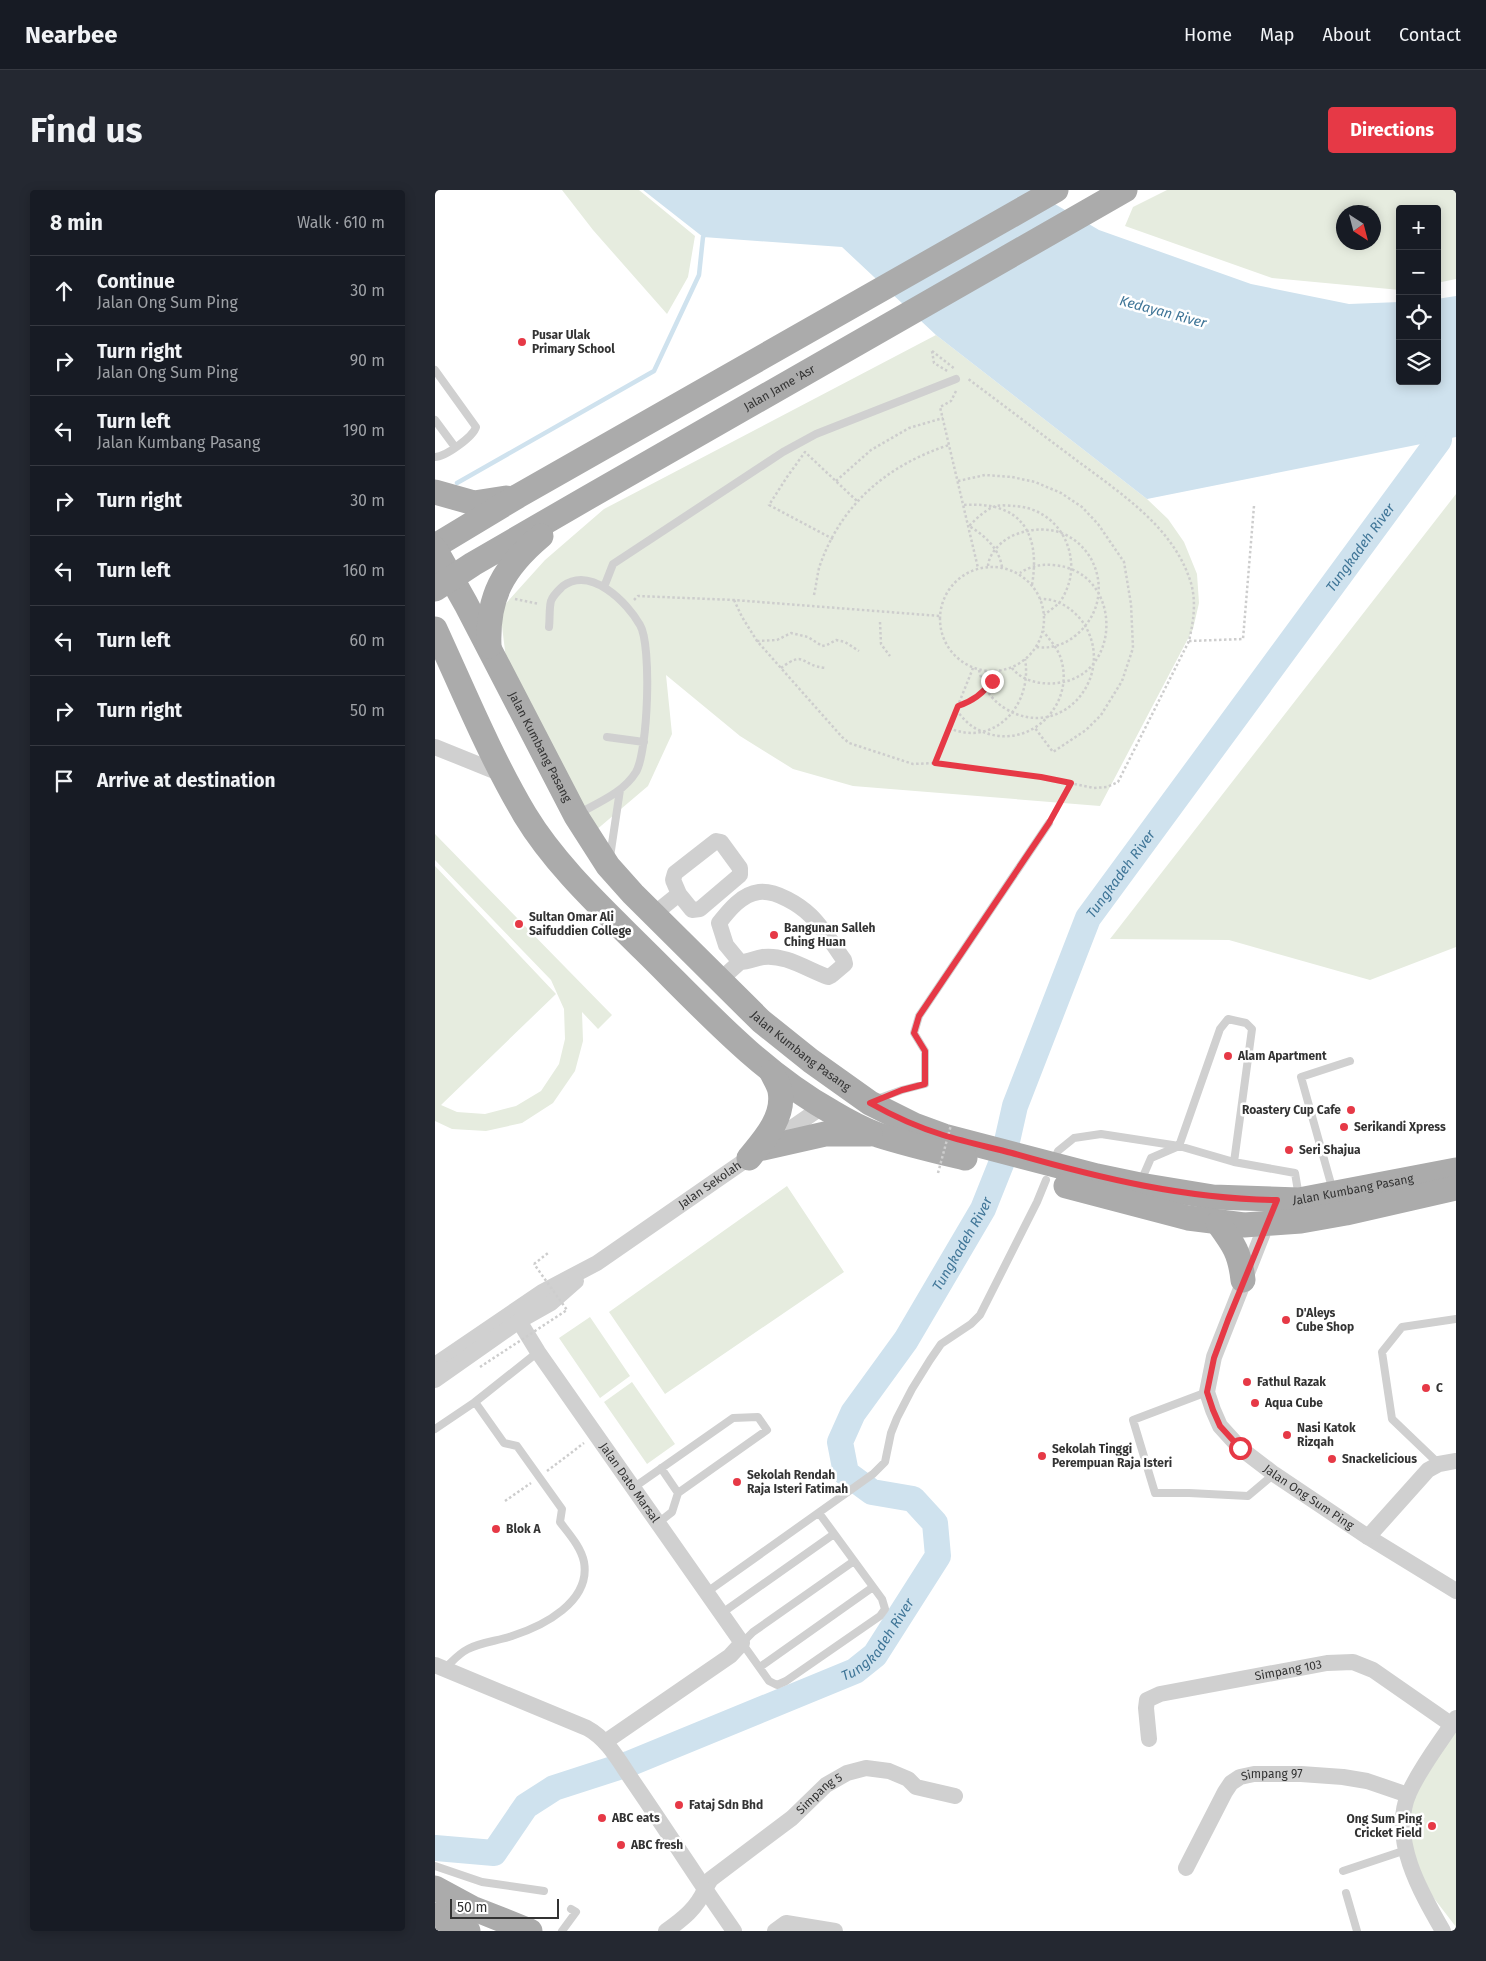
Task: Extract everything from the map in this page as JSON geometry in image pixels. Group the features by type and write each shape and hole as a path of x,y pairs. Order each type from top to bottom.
{"main road":[{"path":"435,547 518,496 1056,190"},
{"name":"Jalan Jame 'Asr","path":"443,584 587,498 1125,190"},
{"path":"489,650 489,625 495,595 513,563 537,539 587,498 570,467"},
{"path":"435,492 474,503 518,496"},
{"name":"Jalan Kumbang Pasang","path":"435,547 443,584 489,650 576,816 608,866 633,894 761,1021 880,1117 971,1151 1043,1171 1188,1218 1218,1223 1244,1225 1301,1221 1346,1213 1456,1188"},
{"path":"435,629 471,711 502,774 526,816 548,848 572,876 724,1029 772,1073 822,1107 847,1106 880,1117"},
{"path":"435,670 471,711"},
{"path":"761,1021 779,1047 812,1080 818,1090 822,1107"},
{"path":"756,1153 776,1120 780,1106 781,1091 772,1073"},
{"path":"756,1153 880,1117"},
{"name":"Jalan Kumbang Pasang","path":"1043,1171 1213,1197 1288,1200 1456,1170"},
{"path":"1218,1223 1235,1245 1241,1261 1243,1280"},
{"path":"435,1888 472,1908 530,1931"},
{"path":"435,1915 468,1931"}],"street":[{"path":"435,746 502,774"},
{"path":"720,980 740,962 748,962 763,957 777,957 828,977 845,964 812,917 800,906 782,897 759,892 735,904 719,923 726,945 740,962"},
{"path":"654,914 679,894"},
{"name":"Jalan Sekolah","path":"435,1380 519,1321 551,1303 597,1263 822,1107"},
{"path":"1207,1392 1214,1358 1243,1280 1267,1224 1288,1200"},
{"name":"Jalan Sekolah","path":"435,1365 542,1292 597,1263"},
{"name":"Jalan Dato Marsal","path":"519,1321 538,1352 742,1643"},
{"name":"Jalan Ong Sum Ping","path":"1207,1392 1220,1426 1229,1437 1273,1474 1368,1537 1456,1591"},
{"path":"1368,1537 1428,1470 1439,1464 1456,1461"},
{"path":"609,1748 730,1656 742,1643"},
{"name":"Simpang 103","path":"1149,1739 1147,1700 1160,1694 1327,1663 1353,1662 1373,1670 1454,1721"},
{"path":"438,1671 587,1728 598,1734 640,1791 735,1931"},
{"path":"1443,1931 1416,1880 1406,1850 1403,1821 1408,1795 1429,1757 1454,1721"},
{"name":"Simpang 5","path":"666,1931 683,1919 700,1901 711,1879 792,1818 826,1785 847,1773 867,1768 889,1771 908,1779 916,1787 955,1796"},
{"name":"Simpang 97","path":"1187,1868 1225,1792 1231,1783 1240,1777 1254,1774 1343,1776 1367,1781 1408,1795"},
{"path":"775,1931 786,1923 835,1931"}],"lane":[{"path":"435,370 475,427 471,435 443,455 435,457"},
{"path":"604,587 613,564 783,452 816,434 955,379"},
{"path":"435,420 455,447"},
{"path":"549,627 551,600 557,591 567,584 577,581 589,582 604,587 626,606 641,626 647,665 648,688 644,742 637,770 620,790 576,816"},
{"path":"607,737 644,742"},
{"path":"608,866 620,790"},
{"path":"880,1117 902,1090 925,1084 925,1051 914,1033 919,1016 1049,823"},
{"path":"1140,1185 1151,1158 1179,1146 1220,1029 1228,1019 1246,1023 1252,1029 1235,1162"},
{"path":"1333,1192 1301,1077 1350,1061"},
{"path":"707,1592 844,1496 873,1474 885,1462 891,1433 912,1389 941,1344 980,1316 1043,1171 1058,1151 1074,1138 1101,1134 1179,1146 1235,1162 1295,1173 1288,1200"},
{"path":"1439,1464 1392,1419 1381,1352 1402,1327 1456,1319"},
{"path":"435,1429 475,1402 538,1352"},
{"path":"1207,1392 1133,1420 1155,1494 1189,1493 1248,1496 1273,1474"},
{"path":"438,1671 469,1649 513,1636 538,1626 560,1612 571,1602 580,1588 584,1573 580,1551 561,1522 562,1509 517,1446 504,1443 475,1402"},
{"path":"633,1488 733,1418 758,1417 767,1430 678,1493 672,1512 658,1523"},
{"path":"661,1468 678,1493"},
{"path":"819,1513 882,1599 885,1608 880,1616 786,1682 777,1685 769,1680 742,1643 753,1632 854,1561"},
{"path":"722,1613 835,1534"},
{"path":"760,1667 873,1587"},
{"path":"1343,1871 1406,1850"},
{"path":"435,1866 482,1882 544,1891"},
{"path":"1346,1893 1357,1931"},
{"path":"562,1931 576,1912 571,1909"}],"path":[{"path":"956,369 932,351 934,363 946,369 955,379 958,389 951,401 940,407 969,526 977,568"},
{"path":"734,600 742,617 757,640 849,744 913,764 935,763 1041,777 1094,788 1118,782 1189,640 1193,624 1194,596 1189,576 1181,559 1157,525 963,375"},
{"path":"836,481 871,450 909,428 943,418"},
{"path":"814,595 819,568 833,538 857,501 878,482 902,465 926,453 949,445"},
{"path":"833,538 769,505 787,476 805,452 857,501"},
{"path":"957,481 985,475 1012,477 1035,482 1061,493 1082,507 1098,524 1123,562 1131,604 1133,648 1122,681 1101,715 1085,730 1053,752 1035,728"},
{"path":"963,505 981,503 1008,510 1027,530 1032,541 1035,566 1032,585"},
{"path":"969,526 994,506 1026,507 1045,515 1061,531 1079,543 1090,556 1097,573 1099,591 1107,618 1106,637 1101,651 1087,670 1074,679 1049,684 1026,680 1011,668"},
{"path":"1189,640 1243,639 1254,506"},
{"path":"969,526 981,533 996,549 1002,566"},
{"path":"988,566 989,559 996,549 1013,535 1027,530 1061,531"},
{"path":"1044,615 1059,602 1068,587 1072,569 1068,544 1061,531"},
{"path":"988,566 1002,566 1020,574 1037,590 1044,615 1043,630 1036,647 1025,659 1011,668 995,672 973,668 959,659 946,644 939,627 941,605 949,589 961,576 977,568 988,566"},
{"path":"1020,574 1035,566 1059,566 1072,569 1084,576 1099,591"},
{"path":"1036,647 1055,646 1071,640 1086,627 1095,611 1099,591"},
{"path":"495,595 551,606"},
{"path":"626,606 638,596 734,600 940,616"},
{"path":"979,670 986,690 1001,706 1023,717 1038,718 1050,716 1063,711 1079,699 1087,688 1095,660 1090,636 1079,618 1059,602 1040,599"},
{"path":"880,622 881,644 889,656"},
{"path":"956,710 971,726 980,731 1000,736 1019,734 1035,728 1050,716 1059,700 1063,682 1060,657 1055,646 1043,630"},
{"path":"757,640 777,640 791,633 808,637 822,646 836,640 845,642 859,651"},
{"path":"781,668 794,659 803,660 815,667 826,668"},
{"path":"949,728 969,733 990,730 1013,713 1024,692 1026,680 1025,659"},
{"path":"935,763 973,668"},
{"path":"958,706 971,701 986,690 995,672"},
{"path":"1049,823 1071,783"},
{"path":"938,1173 951,1125"},
{"path":"480,1366 567,1310 534,1264 548,1254"},
{"path":"505,1501 539,1478 595,1434"}],"shaded area":[{"path":"562,190 639,190 695,236 688,277 667,314 593,230"},
{"path":"1167,190 1456,190 1456,279 1441,282 1441,205 1396,205 1396,290 1272,278 1125,226 1133,207"},
{"path":"936,335 1147,499 1168,519 1184,542 1197,574 1199,603 1193,629 1100,806 853,786 793,769 740,736 666,675 672,734 648,786 595,831 508,675 500,610 545,560 604,509"},
{"path":"1456,494 1456,947 1370,980 1229,940 1110,939"},
{"path":"435,834 612,1015 598,1029 582,1012 583,1041 575,1071 553,1103 522,1123 486,1131 452,1129 435,1121 435,866 556,994 441,1105 457,1112 485,1114 516,1106 541,1091 559,1064 565,1039 564,1009 551,980 435,860"},
{"path":"787,1186 844,1272 665,1394 609,1312"},
{"path":"590,1317 630,1376 600,1398 559,1338"},
{"path":"632,1382 675,1444 647,1464 604,1402"},
{"name":"Ong Sum Ping Cricket Field","path":"1456,1716 1456,1927 1433,1897 1408,1858 1408,1795"}],"water":[{"name":"Kedayan River","path":"643,190 1031,190 1099,230 1251,284 1349,304 1396,302 1396,385 1441,385 1441,298 1456,296 1456,437 1147,499 936,335 842,247 703,237"}],"waterway":[{"path":"457,483 654,371 699,275 703,237 706,233"},
{"name":"Tungkadeh River","path":"435,1848 494,1853 526,1806 554,1788 631,1763 855,1671 875,1655 938,1556 935,1523 913,1499 872,1492 846,1473 840,1442 853,1413 906,1340 983,1209 1003,1159 1015,1106 1088,918 1439,440 1442,403"}],"place":[{"name":"Pusar Ulak Primary School","path":"522,342"},
{"name":"Sultan Omar Ali Saifuddien College","path":"519,924"},
{"name":"Bangunan Salleh Ching Huan","path":"774,935"},
{"name":"Alam Apartment","path":"1228,1056"},
{"name":"Roastery Cup Cafe","path":"1351,1110"},
{"name":"Serikandi Xpress","path":"1344,1127"},
{"name":"Seri Shajua","path":"1289,1150"},
{"name":"D'Aleys Cube Shop","path":"1286,1320"},
{"name":"Fathul Razak","path":"1247,1382"},
{"name":"C","path":"1426,1388"},
{"name":"Aqua Cube","path":"1255,1403"},
{"name":"Nasi Katok Rizqah","path":"1287,1435"},
{"name":"Sekolah Tinggi Perempuan Raja Isteri","path":"1042,1456"},
{"name":"Snackelicious","path":"1332,1459"},
{"name":"Sekolah Rendah Raja Isteri Fatimah","path":"737,1482"},
{"name":"Blok A","path":"496,1529"},
{"name":"Fataj Sdn Bhd","path":"679,1805"},
{"name":"ABC eats","path":"602,1818"},
{"name":"Ong Sum Ping Cricket Field","path":"1432,1826"},
{"name":"ABC fresh","path":"621,1845"}],"route":[{"path":"992,681 986,690 971,701 958,706 935,763 1041,777 1071,783 1049,823 919,1016 914,1033 925,1051 925,1084 902,1090 870,1103 914,1125 944,1136 1097,1176 1213,1197 1277,1200 1243,1280 1214,1358 1207,1392 1220,1426 1240,1448"}]}
